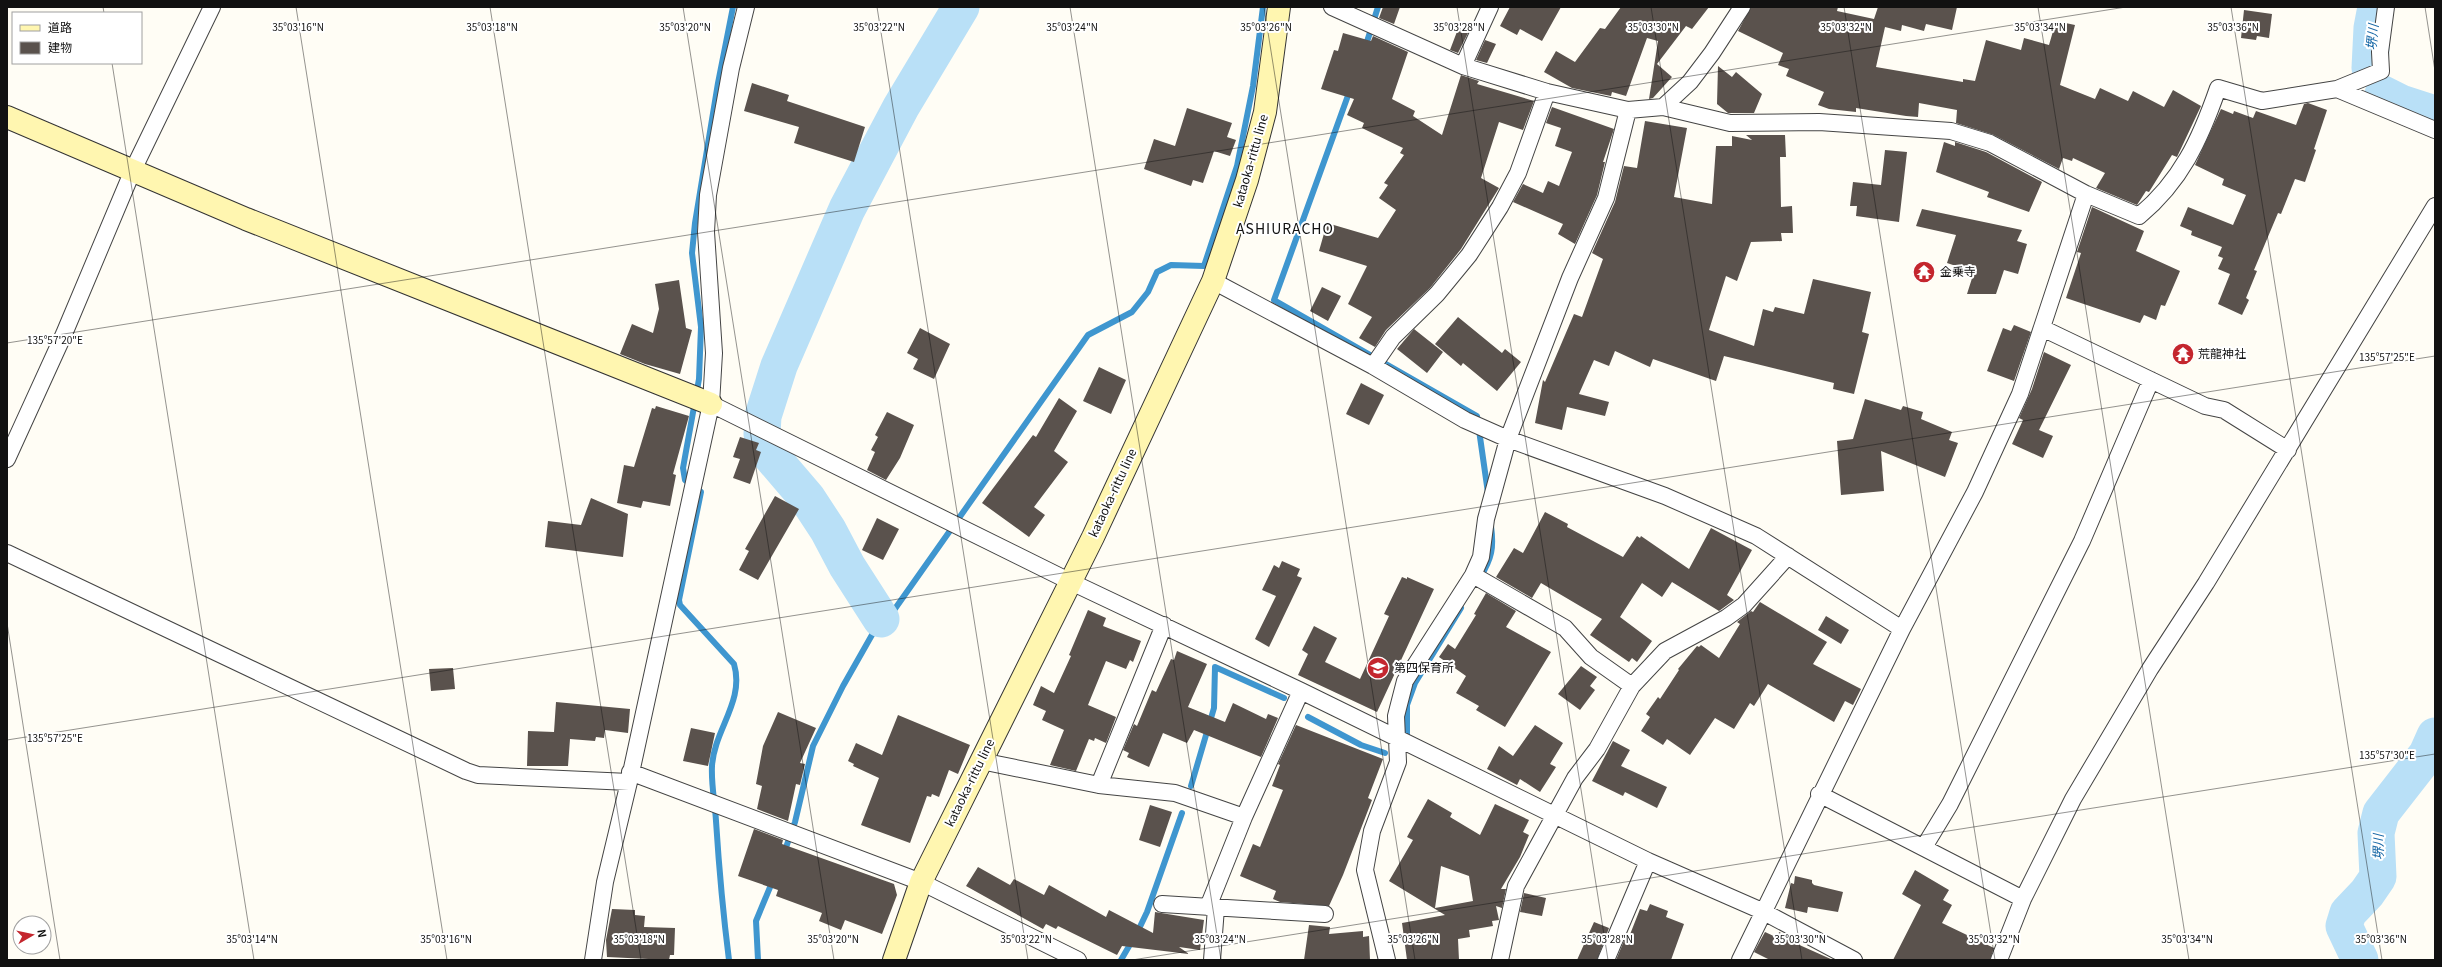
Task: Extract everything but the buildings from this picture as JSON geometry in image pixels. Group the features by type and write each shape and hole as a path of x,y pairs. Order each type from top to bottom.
{"main road":[{"name":"kataoka-rittu line","path":"894,960 921,882 1093,537 1212,281 1247,180 1265,112 1279,7"},
{"path":"7,116 246,219 492,319 711,404"}],"street":[{"path":"7,458 64,334 133,170 212,7"},
{"path":"593,960 604,882 630,777 711,404 714,353 706,232 708,195 731,68 746,7"},
{"path":"1332,7 1463,66 1547,92 1628,110 1663,107 1730,123 1819,122 1951,131 1990,143 2086,194 2139,216 2161,198 2184,165 2204,128 2218,88 2262,101 2337,89 2382,71 2380,52 2386,7"},
{"path":"1463,66 1490,7"},
{"path":"1663,107 1690,82 1712,54 1742,7"},
{"path":"2337,89 2435,130"},
{"path":"1374,365 1393,337 1437,294 1468,255 1500,207 1518,173 1547,92"},
{"path":"1387,960 1365,870 1372,830 1398,762 1396,716 1405,681 1474,576 1481,557 1486,519 1508,439 1570,278 1606,198 1628,110"},
{"path":"1740,960 1819,794 1902,629 1975,492 2020,394 2086,194"},
{"path":"1999,960 2023,899 2073,799 2150,668 2206,584 2435,206"},
{"path":"1212,281 1374,365 1465,420 1508,439 1665,496 1717,517 1756,536 1902,629"},
{"path":"2042,328 2205,406 2224,410 2288,450"},
{"path":"1924,847 1950,804 2082,541 2152,380"},
{"path":"711,404 1070,581 1301,691 1398,740 1556,815 1648,861 1762,911 1854,960"},
{"path":"7,553 466,772 478,775 630,777 685,791 921,882 1078,960"},
{"path":"1500,960 1516,886 1575,778 1597,749 1632,686 1665,651 1726,618 1744,605 1788,556"},
{"path":"1474,576 1565,628 1591,658 1632,686"},
{"path":"1099,785 1164,625"},
{"path":"1212,960 1212,907 1244,817 1301,691"},
{"path":"981,761 1099,785 1175,793 1244,817"},
{"path":"1819,794 2023,899"},
{"path":"1606,960 1648,861"},
{"path":"1162,904 1324,914"}],"waterway":[{"path":"729,960 720,873 712,766 718,740 732,703 736,678 734,664 680,605 679,600 701,492 685,480 683,468 699,379 701,327 692,253 695,223 718,83 733,7"},
{"path":"881,619 847,566 828,530 807,498 766,450 762,434 763,416 779,366 847,209 901,107 961,7"},
{"path":"784,853 795,822 813,746 843,686 881,619 892,613 1088,335 1132,312 1148,292 1157,272 1171,265 1204,266 1237,166 1253,86 1263,7"},
{"path":"1365,48 1378,7"},
{"name":"堺川","path":"2370,68 2372,28 2376,7"},
{"path":"1350,90 1274,300 1477,416 1488,493"},
{"name":"堺川","path":"2383,94 2401,103 2435,114"},
{"path":"1480,578 1490,559 1492,547 1491,526"},
{"path":"1407,742 1407,705 1415,683 1461,608"},
{"path":"1191,786 1214,708 1215,667 1284,698"},
{"path":"1308,717 1361,745 1385,753"},
{"name":"堺川","path":"2360,960 2344,926 2348,913 2367,893 2378,877 2376,833 2381,813 2427,754 2435,736"},
{"path":"1137,933 1147,912 1182,813"},
{"path":"758,960 756,921 773,880"},
{"path":"1121,960 1132,941"}],"place":[{"name":"金乗寺","path":"1924,272"},
{"name":"荒龍神社","path":"2183,354"},
{"name":"第四保育所","path":"1378,668"}],"district":[{"name":"ASHIURACHO","path":"1285,229"}]}
